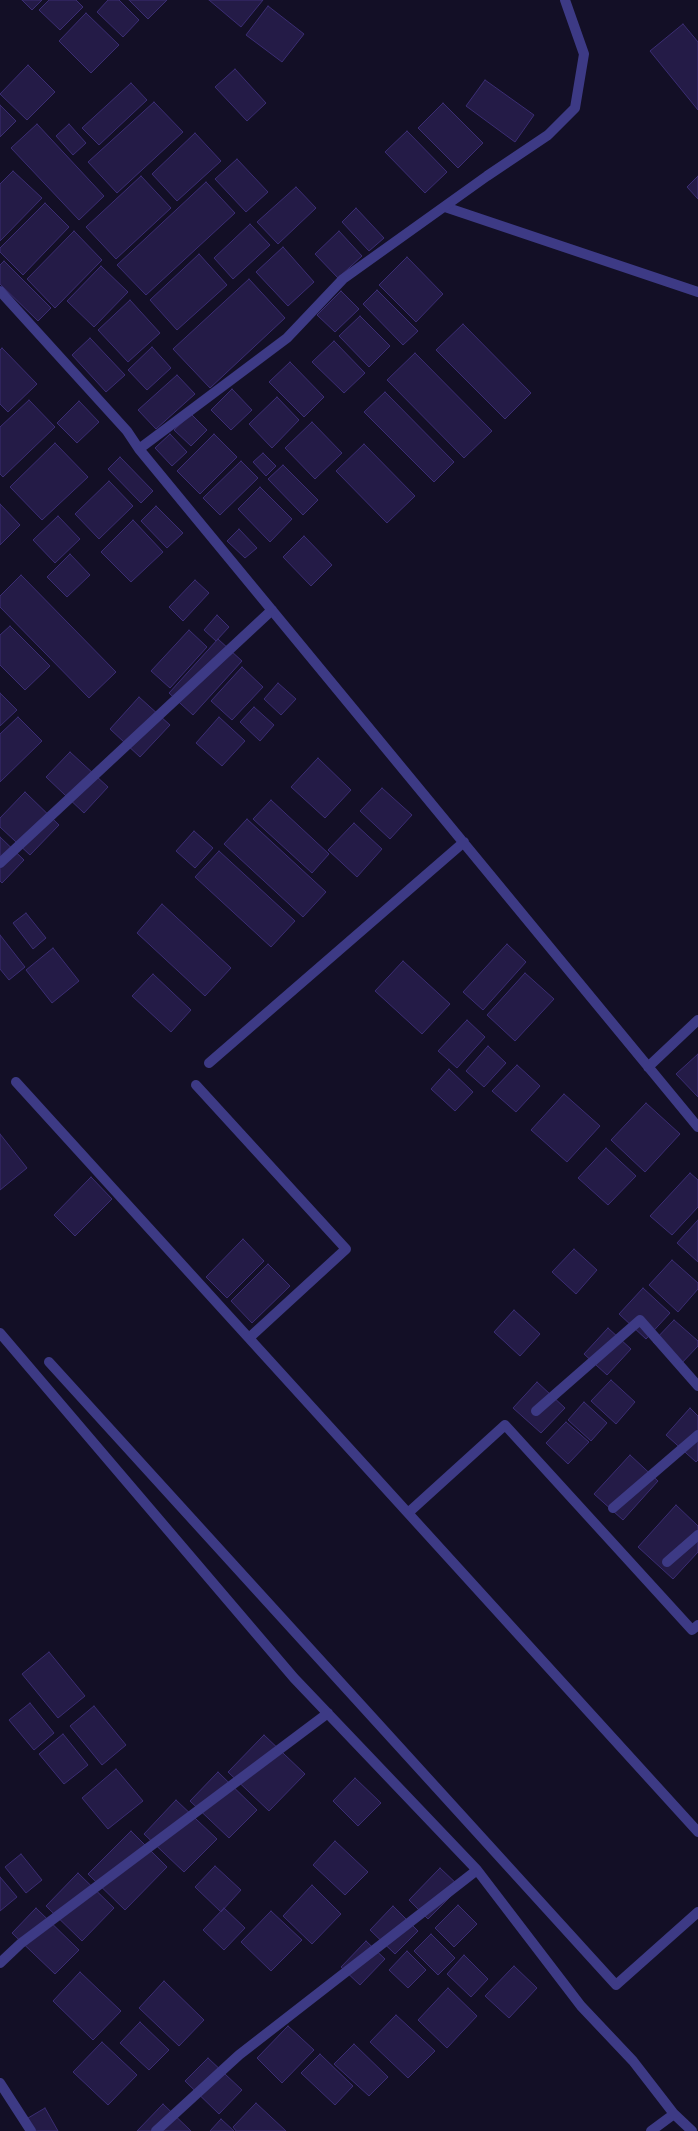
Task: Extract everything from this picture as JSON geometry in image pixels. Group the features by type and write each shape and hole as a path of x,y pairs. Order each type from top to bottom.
{"street":[{"path":"139,449 287,338 343,279 548,135 575,108 584,54 565,0"},
{"path":"445,207 698,292"},
{"path":"0,291 127,431 139,449 698,1127"},
{"path":"0,863 272,610"},
{"path":"209,1063 464,842"},
{"path":"648,1067 698,1020"},
{"path":"16,1082 698,1832"},
{"path":"196,1085 346,1249 249,1338"},
{"path":"536,1411 640,1320 698,1386"},
{"path":"0,1333 294,1678 477,1870 581,2006 633,2061 674,2114 692,2131"},
{"path":"49,1362 616,1985 698,1912"},
{"path":"408,1513 505,1425 692,1630 698,1625"},
{"path":"613,1508 698,1435"},
{"path":"667,1562 698,1535"},
{"path":"0,1963 20,1944 328,1713"},
{"path":"156,2131 239,2055 477,1870"},
{"path":"0,2083 31,2131"},
{"path":"651,2131 674,2114"}],"building":[{"path":"22,0 42,0 32,10"},
{"path":"49,0 76,0 83,7 60,30 39,10"},
{"path":"108,0 119,0 139,20 123,37 97,12"},
{"path":"129,0 167,0 148,19"},
{"path":"209,0 263,0 241,27"},
{"path":"268,6 304,34 282,62 246,35"},
{"path":"86,13 119,45 91,73 59,41"},
{"path":"683,24 698,42 698,110 650,51"},
{"path":"28,65 55,92 27,120 0,94"},
{"path":"235,69 266,103 247,121 215,87"},
{"path":"485,80 534,115 515,142 466,106"},
{"path":"131,83 147,100 99,145 82,128"},
{"path":"154,102 183,132 117,193 88,162"},
{"path":"443,103 483,143 458,168 418,128"},
{"path":"0,105 16,121 0,137"},
{"path":"37,124 104,196 79,220 11,148"},
{"path":"69,124 86,143 73,155 56,136"},
{"path":"407,131 447,172 425,193 385,152"},
{"path":"195,133 221,161 177,201 152,174"},
{"path":"237,159 268,192 246,212 215,179"},
{"path":"13,171 42,198 0,241 0,184"},
{"path":"141,176 171,208 116,259 86,227"},
{"path":"698,176 698,199 687,187"},
{"path":"206,182 235,213 146,295 117,265"},
{"path":"296,187 316,208 278,244 257,222"},
{"path":"45,203 69,227 23,275 0,252 0,248"},
{"path":"356,208 384,238 369,251 342,222"},
{"path":"250,224 270,245 233,279 214,258"},
{"path":"74,231 102,260 55,308 27,279"},
{"path":"339,231 362,256 338,278 315,254"},
{"path":"283,247 314,282 288,306 256,272"},
{"path":"199,254 227,285 177,330 150,300"},
{"path":"407,257 443,294 416,322 379,285"},
{"path":"4,261 51,308 38,321 0,284 0,265"},
{"path":"101,266 128,292 94,327 67,301"},
{"path":"249,279 285,318 210,388 173,349"},
{"path":"377,290 418,331 403,345 363,304"},
{"path":"341,291 359,309 335,332 317,315"},
{"path":"130,300 160,333 128,362 98,330"},
{"path":"360,316 390,346 369,367 339,336"},
{"path":"463,324 531,393 505,419 436,350"},
{"path":"90,338 125,375 106,392 72,355"},
{"path":"334,341 365,373 344,393 312,362"},
{"path":"152,347 171,368 147,390 128,370"},
{"path":"2,348 37,384 8,412 0,404 0,350"},
{"path":"415,353 492,431 464,458 387,380"},
{"path":"290,362 324,397 304,417 269,382"},
{"path":"177,375 195,394 156,429 138,410"},
{"path":"232,389 252,410 231,430 211,410"},
{"path":"385,392 454,462 434,482 364,412"},
{"path":"277,397 299,420 272,448 249,424"},
{"path":"29,400 55,427 3,477 0,474 0,427"},
{"path":"79,401 99,422 77,443 57,423"},
{"path":"191,414 207,430 191,446 174,430"},
{"path":"312,422 342,453 315,479 285,448"},
{"path":"170,434 187,452 172,466 155,448"},
{"path":"214,434 237,457 200,494 177,471"},
{"path":"55,443 88,477 42,520 10,487"},
{"path":"364,444 415,496 387,523 336,471"},
{"path":"263,453 276,466 266,476 253,462"},
{"path":"120,457 153,491 141,503 108,469"},
{"path":"241,461 258,478 220,515 203,498"},
{"path":"283,465 318,500 303,515 268,479"},
{"path":"109,481 133,506 99,539 75,514"},
{"path":"260,487 292,519 270,542 238,509"},
{"path":"0,504 20,525 0,545"},
{"path":"156,506 183,533 167,548 141,521"},
{"path":"58,516 80,539 55,563 33,540"},
{"path":"133,520 163,552 131,582 101,552"},
{"path":"239,529 257,548 245,558 227,541"},
{"path":"304,536 332,565 311,586 283,557"},
{"path":"70,554 90,575 67,597 47,577"},
{"path":"21,575 116,672 89,698 0,607 0,596"},
{"path":"195,580 209,593 183,621 169,607"},
{"path":"217,615 229,627 216,641 204,630"},
{"path":"10,626 50,666 25,690 0,665 0,635"},
{"path":"189,630 207,647 170,688 151,671"},
{"path":"218,639 242,661 193,715 169,693"},
{"path":"242,667 263,687 232,720 211,701"},
{"path":"278,683 296,699 281,715 264,699"},
{"path":"0,693 17,710 0,726"},
{"path":"139,697 170,725 140,757 110,729"},
{"path":"254,707 274,725 260,741 240,722"},
{"path":"18,717 42,741 0,782 0,734"},
{"path":"219,717 245,741 222,766 196,743"},
{"path":"70,752 108,787 84,813 46,777"},
{"path":"318,758 351,790 325,818 291,787"},
{"path":"382,788 412,815 390,839 360,811"},
{"path":"25,792 59,825 30,855 0,827 0,818"},
{"path":"271,800 329,854 312,873 253,819"},
{"path":"247,819 326,892 303,917 224,844"},
{"path":"354,823 382,849 357,877 328,850"},
{"path":"194,831 213,848 195,868 176,851"},
{"path":"0,837 24,860 2,883 0,881"},
{"path":"219,851 295,921 271,947 195,877"},
{"path":"162,904 231,968 205,996 137,933"},
{"path":"26,913 46,938 33,949 13,923"},
{"path":"0,935 25,967 9,980 0,969"},
{"path":"507,944 526,962 483,1010 463,992"},
{"path":"53,948 79,981 52,1003 26,970"},
{"path":"403,961 450,1004 422,1034 375,991"},
{"path":"525,973 554,999 515,1041 487,1015"},
{"path":"153,974 191,1010 171,1032 132,996"},
{"path":"467,1020 485,1037 457,1068 438,1051"},
{"path":"488,1046 506,1063 484,1087 466,1071"},
{"path":"698,1054 698,1097 676,1074"},
{"path":"517,1065 540,1086 516,1112 492,1091"},
{"path":"449,1069 473,1092 455,1111 431,1089"},
{"path":"564,1094 600,1126 567,1162 531,1130"},
{"path":"646,1103 680,1134 645,1172 611,1140"},
{"path":"0,1134 27,1168 0,1190"},
{"path":"606,1148 636,1176 608,1205 578,1178"},
{"path":"690,1173 698,1180 698,1207 672,1235 650,1216"},
{"path":"91,1177 112,1199 75,1236 54,1215"},
{"path":"698,1220 698,1262 677,1243"},
{"path":"243,1239 264,1261 227,1298 206,1277"},
{"path":"574,1249 597,1270 576,1294 552,1272"},
{"path":"672,1260 698,1283 698,1289 678,1312 649,1285"},
{"path":"268,1264 290,1286 252,1323 231,1301"},
{"path":"643,1288 670,1313 646,1339 619,1314"},
{"path":"514,1310 540,1334 520,1356 494,1332"},
{"path":"674,1320 698,1341 698,1346 679,1366 653,1342"},
{"path":"608,1328 631,1349 607,1375 584,1354"},
{"path":"611,1380 635,1402 616,1424 591,1401"},
{"path":"537,1382 565,1408 541,1433 513,1408"},
{"path":"584,1402 607,1423 591,1441 568,1420"},
{"path":"690,1408 698,1416 698,1460 696,1462 666,1435"},
{"path":"566,1422 589,1442 568,1464 546,1443"},
{"path":"630,1455 658,1481 623,1520 594,1494"},
{"path":"676,1505 698,1526 698,1552 673,1579 638,1547"},
{"path":"49,1652 85,1696 58,1718 22,1674"},
{"path":"30,1703 54,1733 34,1750 9,1720"},
{"path":"94,1706 126,1745 102,1765 70,1726"},
{"path":"63,1734 88,1765 64,1784 39,1754"},
{"path":"264,1735 305,1774 269,1811 228,1772"},
{"path":"116,1769 143,1801 108,1829 82,1798"},
{"path":"218,1772 257,1810 229,1838 190,1801"},
{"path":"355,1778 381,1803 358,1826 333,1801"},
{"path":"176,1800 217,1839 184,1872 144,1834"},
{"path":"131,1831 167,1867 125,1910 88,1874"},
{"path":"335,1841 368,1872 345,1895 313,1865"},
{"path":"21,1854 42,1880 26,1893 5,1867"},
{"path":"215,1866 241,1890 221,1912 195,1887"},
{"path":"440,1868 460,1887 428,1919 409,1900"},
{"path":"78,1873 114,1908 82,1941 46,1906"},
{"path":"0,1877 17,1897 0,1911"},
{"path":"312,1885 341,1914 312,1944 283,1916"},
{"path":"458,1905 477,1924 454,1947 435,1928"},
{"path":"393,1906 418,1931 395,1954 370,1930"},
{"path":"36,1908 79,1950 55,1974 12,1933"},
{"path":"224,1908 245,1928 224,1950 203,1930"},
{"path":"271,1911 302,1940 271,1971 241,1942"},
{"path":"431,1934 455,1958 438,1975 414,1951"},
{"path":"366,1941 385,1959 360,1985 341,1967"},
{"path":"407,1951 426,1970 408,1988 389,1970"},
{"path":"464,1955 488,1979 471,1997 447,1974"},
{"path":"514,1966 537,1988 509,2018 485,1996"},
{"path":"80,1972 121,2011 93,2040 53,2001"},
{"path":"164,1981 204,2020 179,2046 139,2008"},
{"path":"448,1988 477,2016 447,2048 418,2020"},
{"path":"396,2015 435,2051 408,2078 370,2042"},
{"path":"140,2022 169,2050 149,2070 120,2043"},
{"path":"288,2026 314,2050 282,2083 257,2058"},
{"path":"102,2042 137,2075 108,2105 73,2072"},
{"path":"354,2044 388,2077 369,2096 334,2064"},
{"path":"320,2054 353,2086 335,2105 301,2073"},
{"path":"208,2058 242,2090 219,2114 185,2081"},
{"path":"256,2103 286,2131 236,2131 233,2127"},
{"path":"163,2104 191,2131 137,2131"},
{"path":"45,2108 58,2131 29,2131 23,2121"},
{"path":"221,2119 234,2131 210,2131"}]}
